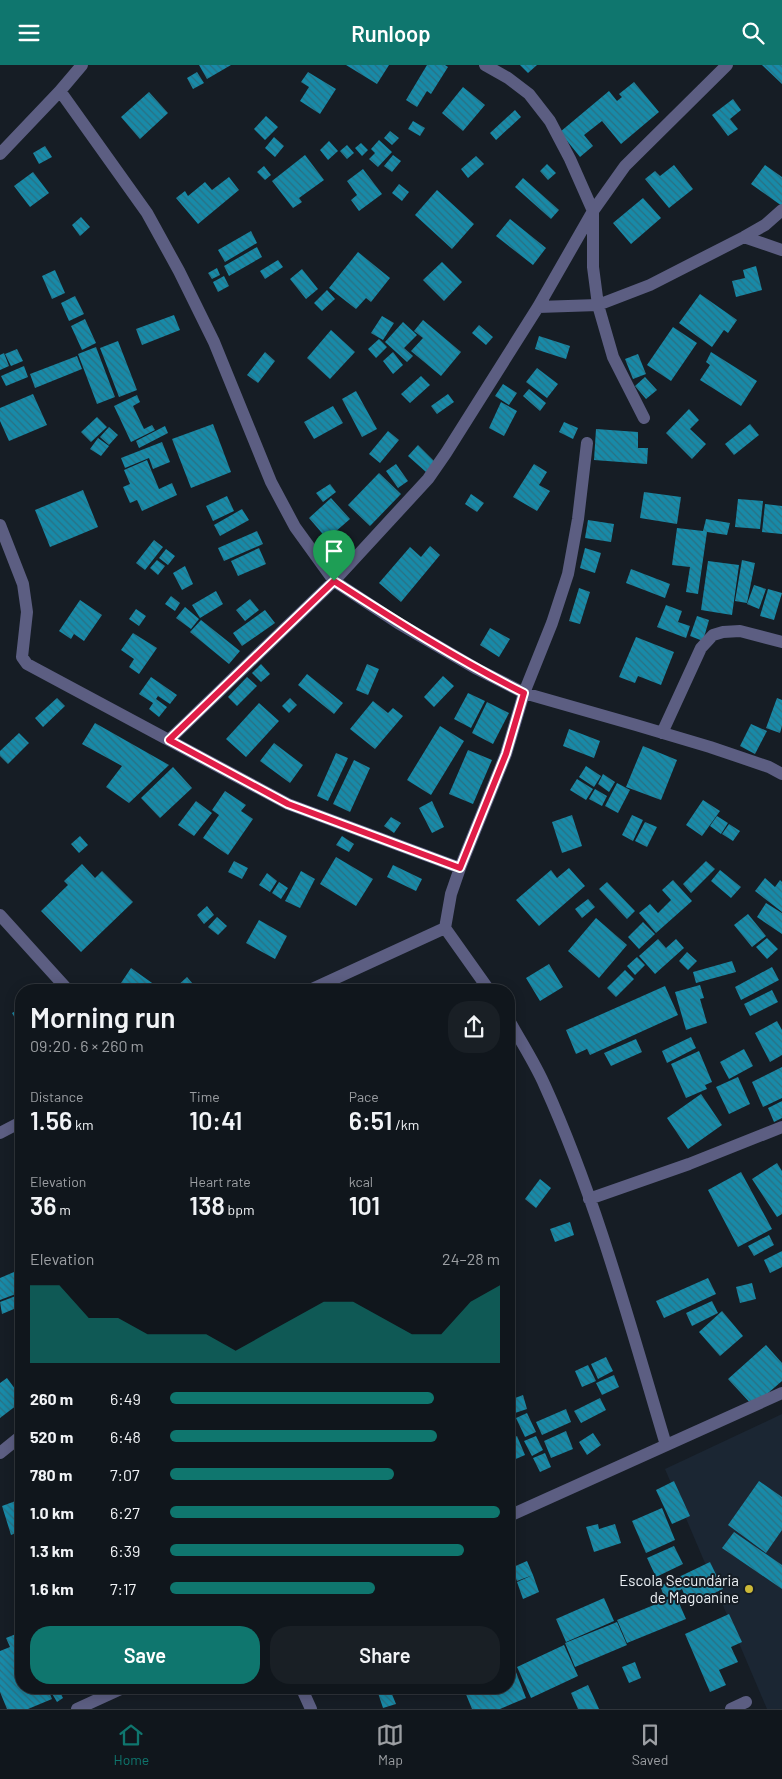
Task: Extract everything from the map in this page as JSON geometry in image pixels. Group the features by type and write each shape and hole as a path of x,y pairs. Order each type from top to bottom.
{"street":[{"path":"0,154 82,65"},
{"path":"485,65 508,78 529,94 550,121 570,159 593,211 593,267 598,305 613,357 644,418"},
{"path":"169,740 334,581 428,479 538,307 593,211 626,166 727,65"},
{"path":"60,91 147,213 179,271 214,342 271,482 295,527 334,581 398,623 477,669 524,693 662,733 770,767 782,773"},
{"path":"538,307 598,305 650,285 744,237 765,225 782,210"},
{"path":"744,237 782,250"},
{"path":"485,984 445,928 451,894 506,754 524,693 552,623 568,574 578,519 587,443"},
{"path":"0,525 24,584 27,612 22,657 27,665 288,804 460,868"},
{"path":"662,733 701,648 713,635 723,631 740,631 782,642"},
{"path":"0,915 63,984"},
{"path":"323,984 445,928"},
{"path":"515,1031 544,1085 589,1199 609,1255 666,1445"},
{"path":"0,1133 15,1125"},
{"path":"589,1199 689,1164 782,1127"},
{"path":"515,1513 782,1393"},
{"path":"0,1453 15,1441"},
{"path":"77,1709 110,1694"},
{"path":"304,1694 311,1709"},
{"path":"731,1709 746,1702"}],"shaded area":[{"name":"Escola Secundária de Magoanine","path":"782,1414 782,1709 767,1709 665,1469"}],"building":[{"path":"199,65 231,65 207,79"},
{"path":"346,65 389,65 377,84"},
{"path":"427,65 445,65 448,67 431,94 427,91 417,107 406,100"},
{"path":"520,65 537,65 528,73"},
{"path":"762,65 782,65 782,84"},
{"path":"197,72 204,83 193,89 187,78"},
{"path":"308,72 336,89 320,114 300,101 309,87 301,82"},
{"path":"634,82 659,112 621,144 602,121 584,135 593,146 580,157 560,132 609,91 617,101 622,97 619,94"},
{"path":"463,87 485,105 463,131 442,113"},
{"path":"149,92 168,113 140,139 121,117"},
{"path":"733,99 741,110 730,119 738,129 728,136 712,115"},
{"path":"515,110 521,117 496,140 490,133"},
{"path":"266,116 278,127 265,140 254,129"},
{"path":"413,121 425,128 420,136 408,129"},
{"path":"390,131 399,138 392,145 384,138"},
{"path":"274,137 284,146 275,157 265,148"},
{"path":"379,140 392,152 378,167 369,159 375,153 371,149"},
{"path":"329,141 338,151 328,160 320,150"},
{"path":"361,143 368,150 362,156 355,148"},
{"path":"347,145 354,153 347,159 340,151"},
{"path":"45,146 52,157 39,164 33,153"},
{"path":"305,155 324,180 299,198 302,202 293,208 272,181"},
{"path":"393,155 401,161 392,172 384,166"},
{"path":"476,156 484,164 468,178 461,169"},
{"path":"547,164 556,173 548,180 540,171"},
{"path":"674,165 693,189 669,208 645,179 655,171 660,176"},
{"path":"765,165 782,177 782,206 751,184"},
{"path":"264,166 271,175 265,180 257,172"},
{"path":"363,169 382,194 359,211 351,200 357,195 347,181"},
{"path":"33,172 49,193 30,207 14,186"},
{"path":"229,177 239,190 198,224 176,198 185,191 188,196 205,182 212,190"},
{"path":"523,178 559,210 551,219 515,187"},
{"path":"399,184 409,192 402,201 392,193"},
{"path":"437,190 474,224 452,249 415,215"},
{"path":"643,198 661,218 631,244 613,223"},
{"path":"81,217 90,227 80,236 72,225"},
{"path":"510,219 546,248 533,265 496,236"},
{"path":"251,231 257,243 225,262 218,250"},
{"path":"257,247 262,257 229,276 224,266"},
{"path":"358,252 390,278 371,302 366,298 356,309 329,288"},
{"path":"278,260 283,267 265,279 260,271"},
{"path":"442,262 462,282 444,301 423,280"},
{"path":"756,266 762,290 736,297 732,281 745,278 743,270"},
{"path":"217,268 220,275 212,279 208,273"},
{"path":"302,269 318,289 306,299 290,279"},
{"path":"55,270 65,293 52,299 42,276"},
{"path":"224,276 229,286 218,292 213,282"},
{"path":"327,290 335,299 322,311 314,303"},
{"path":"700,294 737,320 728,333 724,330 712,347 679,323"},
{"path":"75,296 84,314 69,321 61,303"},
{"path":"174,315 180,330 142,345 136,329"},
{"path":"382,316 394,323 383,340 371,333"},
{"path":"85,319 96,343 82,350 71,326"},
{"path":"423,320 461,352 441,376 411,351 423,338 414,331"},
{"path":"403,322 417,335 404,348 413,356 407,362 385,342"},
{"path":"479,325 493,337 486,345 472,333"},
{"path":"673,327 697,343 671,381 647,365"},
{"path":"331,330 355,352 330,379 307,358"},
{"path":"539,336 570,346 566,359 535,349"},
{"path":"379,339 387,347 376,358 368,349"},
{"path":"118,341 137,390 119,397 100,348"},
{"path":"96,347 115,397 97,404 78,354"},
{"path":"17,349 23,361 11,366 5,354"},
{"path":"265,352 275,361 258,383 247,375"},
{"path":"393,352 403,365 393,374 383,361"},
{"path":"711,352 757,381 741,406 700,380 710,365 706,362"},
{"path":"4,353 9,366 0,370 0,355"},
{"path":"638,354 646,374 633,379 625,359"},
{"path":"77,356 82,369 35,388 30,374"},
{"path":"24,366 28,377 6,386 1,376"},
{"path":"537,368 558,384 547,398 526,382"},
{"path":"421,376 430,385 410,403 401,394"},
{"path":"645,377 657,390 646,399 635,386"},
{"path":"503,384 517,393 509,405 495,396"},
{"path":"529,389 546,403 540,411 523,396"},
{"path":"356,391 377,429 362,437 342,399"},
{"path":"33,394 47,425 9,441 0,421 0,408"},
{"path":"448,394 454,402 437,414 431,406"},
{"path":"137,395 140,402 133,406 144,429 152,425 155,430 131,442 114,406"},
{"path":"501,402 517,411 504,436 489,428"},
{"path":"333,406 343,423 314,439 304,422"},
{"path":"689,409 699,420 690,429 706,444 692,459 666,433"},
{"path":"97,417 107,427 91,442 81,432"},
{"path":"564,422 578,428 573,439 559,432"},
{"path":"213,424 231,472 191,488 172,439"},
{"path":"750,424 759,435 734,455 725,444"},
{"path":"165,426 168,433 139,448 136,441"},
{"path":"109,427 118,435 109,445 100,437"},
{"path":"596,429 638,432 638,448 648,448 647,464 594,460"},
{"path":"388,431 399,440 380,463 369,454"},
{"path":"98,438 109,446 101,456 90,449"},
{"path":"162,442 170,462 153,469 149,458 125,468 121,458"},
{"path":"418,445 435,462 426,472 408,456"},
{"path":"147,460 159,489 172,483 177,495 142,511 137,500 130,503 123,487 130,484 124,470"},
{"path":"396,464 408,481 398,488 386,471"},
{"path":"534,464 547,472 539,485 550,491 537,511 513,497"},
{"path":"379,473 401,494 370,526 348,505"},
{"path":"330,484 336,492 323,502 316,493"},
{"path":"83,490 98,527 50,547 35,510"},
{"path":"644,492 681,497 677,524 640,518"},
{"path":"471,494 484,503 477,512 465,504"},
{"path":"227,496 234,511 213,521 206,506"},
{"path":"331,498 350,519 327,539 309,518"},
{"path":"738,499 763,501 760,529 735,527"},
{"path":"765,504 782,506 782,534 762,532"},
{"path":"242,509 249,520 220,536 214,525"},
{"path":"706,519 730,523 727,535 707,532 698,594 686,592 690,567 672,565 677,528 703,531"},
{"path":"588,520 614,524 611,542 585,538"},
{"path":"257,531 263,544 224,561 218,548"},
{"path":"154,540 163,547 145,570 136,563"},
{"path":"430,546 440,555 401,602 379,583 410,547 421,557"},
{"path":"259,548 266,564 238,576 231,561"},
{"path":"585,548 601,553 595,573 580,568"},
{"path":"166,549 175,556 168,565 159,558"},
{"path":"157,560 165,566 158,575 150,568"},
{"path":"742,560 755,563 747,603 735,601"},
{"path":"708,561 739,565 732,615 701,610"},
{"path":"185,566 193,584 182,590 173,573"},
{"path":"631,569 670,584 665,598 626,583"},
{"path":"754,585 766,589 759,609 747,604"},
{"path":"579,588 590,592 580,624 569,621"},
{"path":"768,589 782,593 774,620 760,616"},
{"path":"216,591 223,604 200,618 192,605"},
{"path":"171,596 180,603 175,611 165,604"},
{"path":"250,599 259,610 245,621 236,610"},
{"path":"80,600 102,615 84,641 74,634 71,639 59,631"},
{"path":"666,605 682,611 678,622 690,626 686,638 657,627"},
{"path":"185,607 199,619 191,629 176,618"},
{"path":"136,609 146,616 139,626 129,619"},
{"path":"265,610 275,623 242,646 233,633"},
{"path":"697,616 709,620 703,641 690,636"},
{"path":"201,620 240,651 229,664 190,632"},
{"path":"490,628 510,639 499,657 480,645"},
{"path":"133,633 157,648 139,674 129,667 134,659 121,650"},
{"path":"636,637 674,652 661,685 638,676 635,683 619,677"},
{"path":"261,664 270,674 261,682 252,673"},
{"path":"367,664 379,669 368,695 356,690"},
{"path":"307,674 343,703 334,714 298,685"},
{"path":"443,676 454,686 434,707 424,697"},
{"path":"151,677 177,695 170,704 158,696 156,699 167,707 159,717 149,709 153,703 139,694"},
{"path":"247,677 257,686 237,706 228,697"},
{"path":"468,693 485,701 471,728 454,719"},
{"path":"57,698 65,706 43,727 35,718"},
{"path":"290,698 297,705 289,713 282,706"},
{"path":"777,698 782,700 782,726 780,733 766,728"},
{"path":"373,701 388,713 393,708 403,716 375,749 350,729"},
{"path":"487,702 509,713 493,744 472,733"},
{"path":"259,703 279,721 246,757 226,739"},
{"path":"95,723 169,765 129,803 106,787 122,766 82,744"},
{"path":"751,724 767,731 755,754 740,746"},
{"path":"440,726 464,741 431,795 407,780"},
{"path":"569,729 600,741 594,758 563,746"},
{"path":"19,733 29,743 8,764 0,756 0,751"},
{"path":"274,743 303,765 290,783 260,761"},
{"path":"643,746 677,760 661,800 626,787"},
{"path":"468,750 492,760 473,804 449,794"},
{"path":"336,753 348,758 328,801 317,796"},
{"path":"354,760 370,768 350,812 333,804"},
{"path":"586,766 601,776 594,787 579,777"},
{"path":"173,767 192,788 160,818 141,798"},
{"path":"603,774 615,782 609,792 598,784"},
{"path":"577,779 593,789 586,800 570,790"},
{"path":"617,783 630,790 618,813 605,806"},
{"path":"595,789 607,796 602,806 589,799"},
{"path":"225,791 246,805 241,811 253,819 228,855 203,838 219,815 212,810"},
{"path":"703,800 720,811 702,836 686,825"},
{"path":"196,801 212,813 194,836 178,825"},
{"path":"432,801 444,827 432,833 419,808"},
{"path":"572,815 582,846 562,853 552,822"},
{"path":"632,815 643,820 633,841 622,835"},
{"path":"717,816 728,823 721,834 710,826"},
{"path":"391,817 401,823 394,833 384,826"},
{"path":"645,822 657,827 647,847 635,841"},
{"path":"729,824 740,831 733,841 722,834"},
{"path":"80,836 88,845 79,853 71,844"},
{"path":"342,836 354,844 349,852 336,845"},
{"path":"336,857 373,879 356,906 320,884"},
{"path":"234,861 248,868 242,879 228,872"},
{"path":"706,861 715,869 691,893 683,884"},
{"path":"82,864 95,878 102,871 133,902 81,952 41,911 68,885 64,881"},
{"path":"393,865 422,879 416,891 387,877"},
{"path":"569,868 585,886 539,926 516,900 551,870 557,878"},
{"path":"720,870 741,887 731,898 711,881"},
{"path":"301,871 315,879 300,908 285,901"},
{"path":"267,873 277,881 270,892 259,885"},
{"path":"765,878 775,887 780,880 782,882 782,912 755,891"},
{"path":"673,880 692,901 656,933 639,913 650,904 658,913 671,900 662,890"},
{"path":"279,882 288,888 281,899 272,893"},
{"path":"607,882 635,911 627,919 599,889"},
{"path":"588,899 595,907 582,918 575,909"},
{"path":"766,903 782,913 782,934 757,917"},
{"path":"207,906 214,915 204,924 197,915"},
{"path":"748,914 766,936 752,947 734,925"},
{"path":"217,917 227,926 218,935 208,927"},
{"path":"596,918 627,945 599,978 568,951"},
{"path":"259,920 287,936 275,959 246,943"},
{"path":"643,922 655,934 639,949 628,937"},
{"path":"767,938 778,949 767,959 756,947"},
{"path":"658,939 666,948 676,939 684,948 655,974 639,956"},
{"path":"687,952 697,961 688,970 679,961"},
{"path":"637,957 645,965 635,975 627,966"},
{"path":"732,961 736,972 696,983 693,972"},
{"path":"549,964 563,987 540,1001 526,978"},
{"path":"772,967 779,980 741,1000 735,987"},
{"path":"131,968 154,984 120,984"},
{"path":"625,970 634,979 616,997 607,988"},
{"path":"187,977 193,984 179,984"},
{"path":"700,985 704,998 700,999 707,1023 686,1030 675,992"},
{"path":"665,986 678,1015 590,1055 587,1049 576,1054 566,1030"},
{"path":"772,990 778,1002 750,1016 744,1004"},
{"path":"777,1021 782,1030 782,1055 770,1062 755,1033"},
{"path":"691,1037 696,1048 667,1063 662,1051"},
{"path":"636,1039 642,1052 611,1066 604,1053"},
{"path":"744,1049 753,1066 729,1079 720,1062"},
{"path":"699,1051 712,1082 705,1085 707,1089 686,1098 671,1064"},
{"path":"782,1067 782,1098 763,1107 752,1082"},
{"path":"738,1077 750,1104 729,1114 716,1087"},
{"path":"701,1094 722,1125 688,1149 667,1118"},
{"path":"782,1101 782,1118 774,1122 768,1108"},
{"path":"777,1163 782,1171 782,1214 777,1217 752,1179"},
{"path":"741,1172 772,1229 738,1247 708,1190"},
{"path":"540,1179 551,1188 536,1208 525,1199"},
{"path":"570,1222 574,1235 555,1242 550,1229"},
{"path":"769,1235 774,1245 754,1256 748,1246"},
{"path":"782,1251 782,1267 770,1273 764,1260"},
{"path":"15,1272 15,1294 0,1300 0,1278"},
{"path":"708,1278 716,1294 664,1318 656,1301"},
{"path":"752,1283 756,1299 740,1303 736,1287"},
{"path":"15,1296 15,1309 2,1314 0,1302"},
{"path":"712,1301 718,1313 692,1326 686,1313"},
{"path":"722,1311 743,1336 720,1356 699,1332"},
{"path":"766,1345 782,1363 782,1381 753,1406 728,1379"},
{"path":"606,1357 613,1371 598,1379 591,1364"},
{"path":"588,1365 596,1381 582,1387 575,1371"},
{"path":"614,1375 619,1387 602,1395 596,1383"},
{"path":"7,1378 15,1389 15,1407 0,1418 0,1383"},
{"path":"523,1395 527,1409 515,1413 515,1398"},
{"path":"600,1398 606,1410 581,1423 574,1411"},
{"path":"566,1409 571,1422 542,1435 536,1422"},
{"path":"527,1413 536,1432 525,1437 516,1418"},
{"path":"566,1431 573,1449 551,1458 544,1441"},
{"path":"593,1433 601,1445 587,1455 579,1442"},
{"path":"517,1436 525,1455 515,1459 515,1437"},
{"path":"536,1436 543,1450 532,1456 524,1441"},
{"path":"545,1453 551,1467 540,1472 533,1458"},
{"path":"674,1481 690,1516 672,1524 656,1490"},
{"path":"759,1481 782,1497 782,1530 766,1553 728,1525"},
{"path":"15,1501 15,1533 11,1535 2,1506"},
{"path":"662,1508 675,1540 646,1553 632,1521"},
{"path":"598,1524 599,1529 615,1524 621,1543 594,1552 586,1527"},
{"path":"734,1532 782,1565 782,1589 722,1548"},
{"path":"674,1546 683,1564 656,1577 647,1558"},
{"path":"527,1561 533,1575 517,1581 515,1566"},
{"path":"710,1562 723,1589 689,1605 682,1589 665,1598 660,1586"},
{"path":"533,1575 539,1592 523,1599 517,1582"},
{"path":"676,1596 686,1619 627,1643 617,1620"},
{"path":"604,1598 614,1621 566,1642 556,1619"},
{"path":"729,1614 742,1642 731,1647 738,1662 719,1670 726,1685 710,1692 685,1634"},
{"path":"617,1622 627,1645 575,1667 565,1643"},
{"path":"15,1634 15,1694 50,1694 52,1699 28,1709 7,1709 0,1692 0,1651 10,1647 6,1638"},
{"path":"564,1645 578,1676 531,1698 517,1667"},
{"path":"635,1662 641,1678 629,1683 622,1667"},
{"path":"515,1670 526,1698 500,1709 472,1709 466,1694 515,1694"},
{"path":"588,1685 599,1709 578,1709 571,1693"},
{"path":"52,1694 61,1694 63,1698 57,1702"},
{"path":"378,1694 392,1694 396,1704 383,1708"}],"place":[{"name":"Escola Secundária de Magoanine","path":"749,1589"}],"route":[{"path":"334,581 398,623 477,669 524,693 506,754 460,868 288,804 169,740 334,581"}]}
